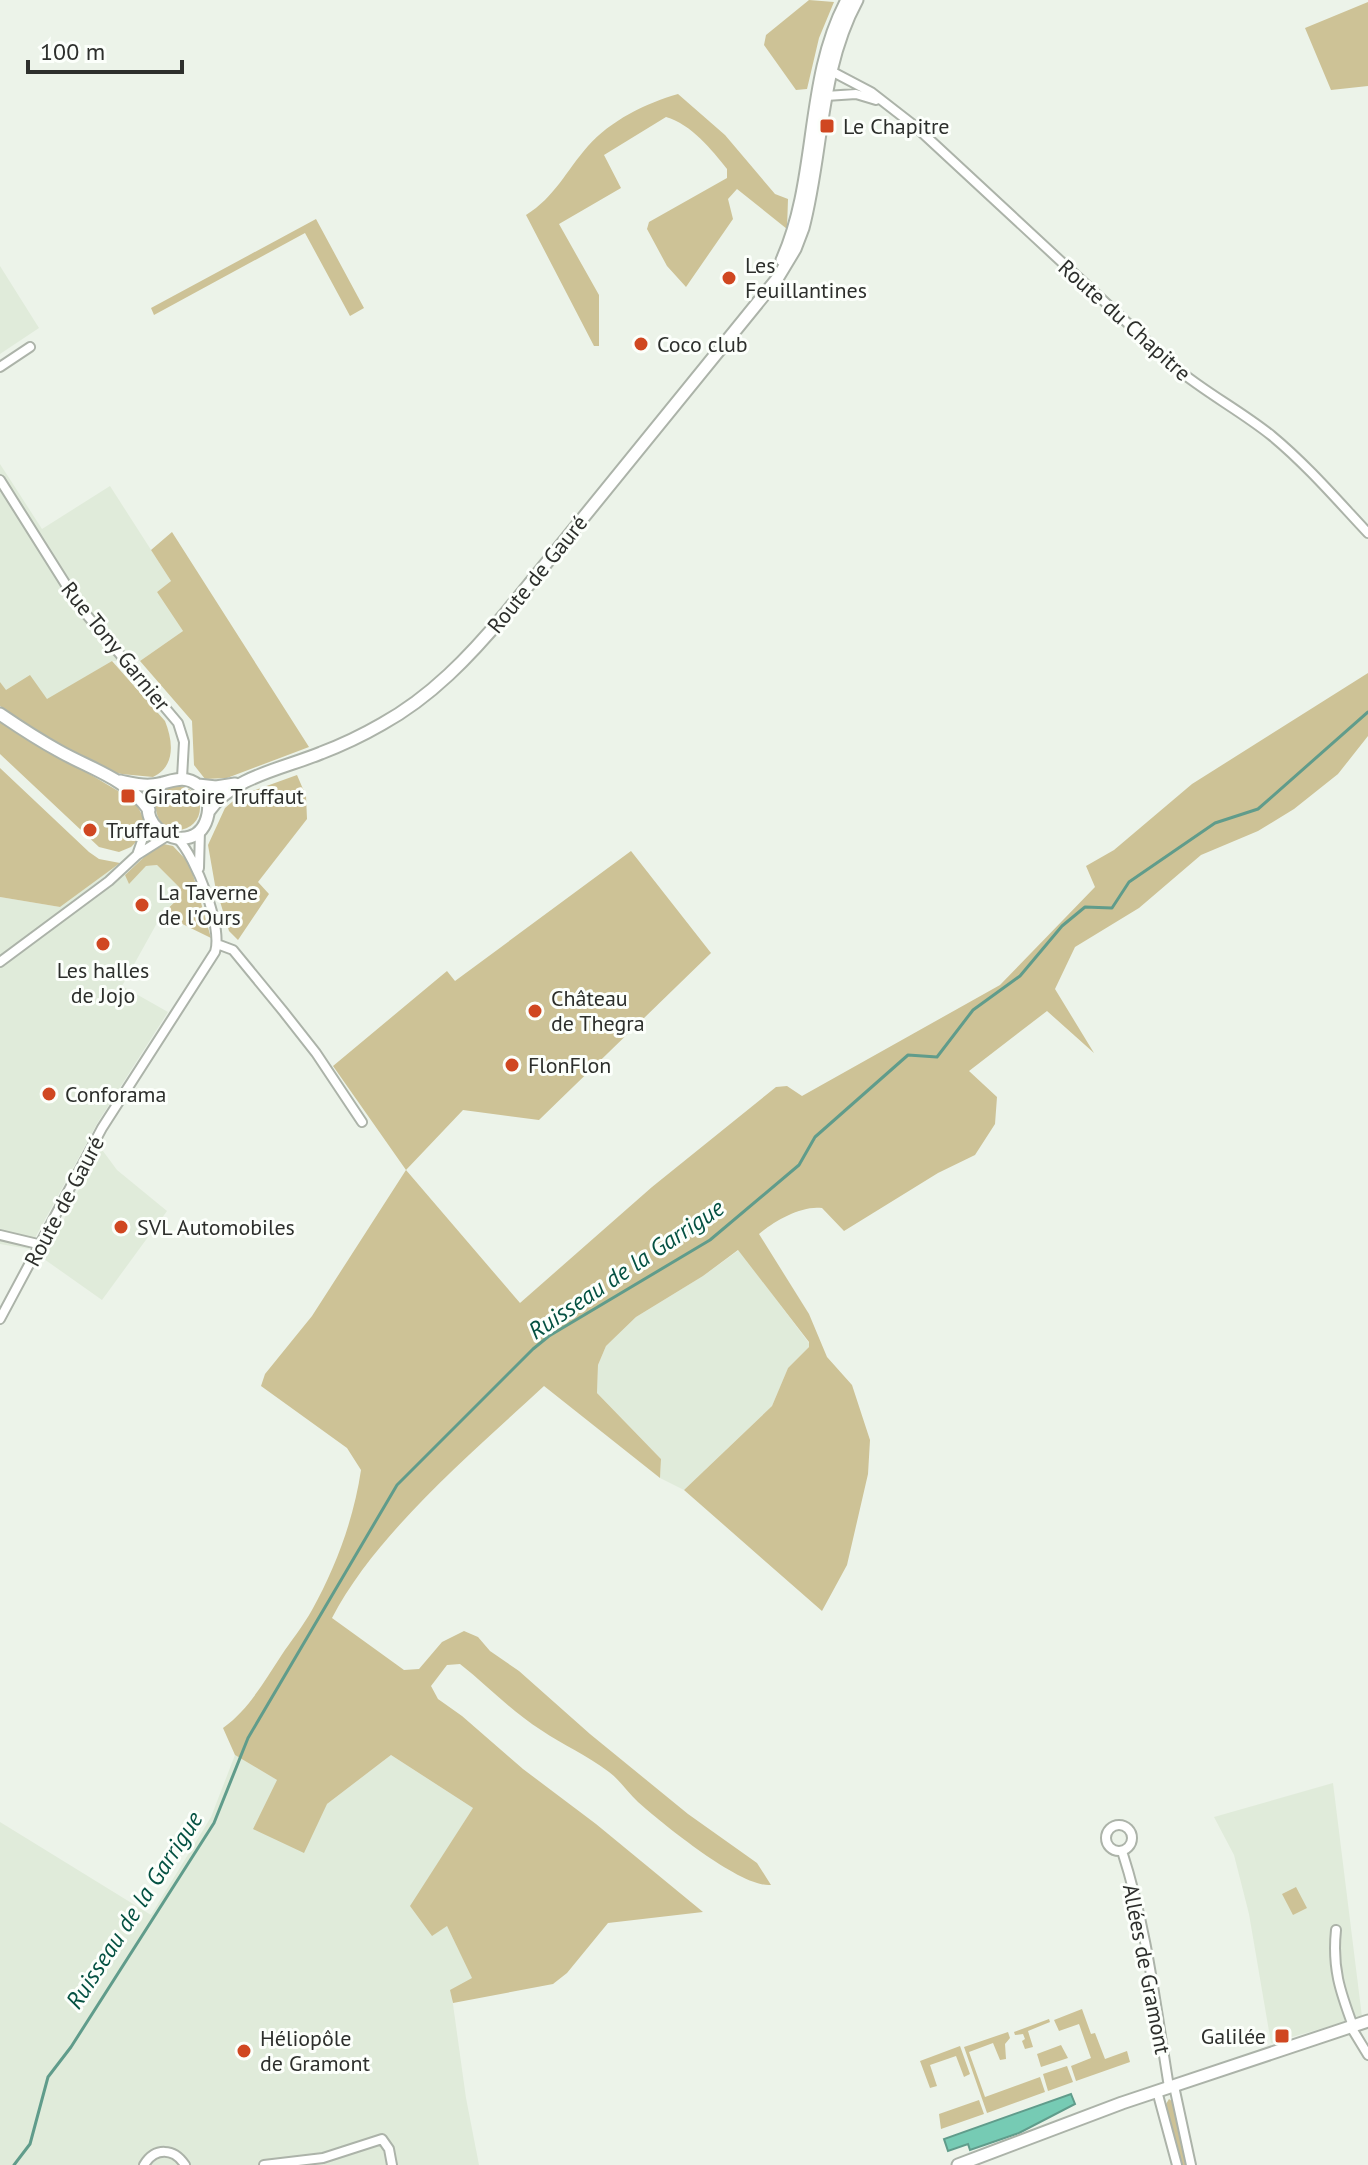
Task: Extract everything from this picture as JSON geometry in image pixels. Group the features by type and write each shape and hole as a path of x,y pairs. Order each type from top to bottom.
{"street":[{"name":"Route de Gauré","path":"209,811 227,791 243,783 323,753 385,723 428,693 464,661 768,289 786,266 803,228 834,29 847,0"},
{"name":"Route de Gauré","path":"826,72 857,0"},
{"name":"Route du Chapitre","path":"826,72 884,102 916,127 1176,368 1253,421 1297,457 1368,533"},
{"name":"Route du Chapitre","path":"822,93 856,94 884,102"},
{"path":"0,367 30,347"},
{"name":"Rue Tony Garnier","path":"0,480 80,607 178,723 184,742 182,778"},
{"path":"0,714 59,751 120,781 138,796 156,829 188,850 199,873 217,932 217,944 233,950 273,998 316,1053 362,1122"},
{"path":"120,781 151,785 182,778 198,785 207,797 209,811 200,830 199,873"},
{"path":"137,855 152,794 163,783"},
{"name":"Route de Gauré","path":"198,785 216,787 243,783"},
{"path":"0,962 109,881 137,855 172,837 193,835 200,830"},
{"name":"Route de Gauré","path":"0,1319 102,1128 212,958 217,944"},
{"path":"0,1235 42,1245"},
{"name":"Allées de Gramont","path":"1122,1851 1133,1884 1155,1988 1167,2088"},
{"path":"1336,1930 1334,1948 1339,1991 1352,2026 1368,2055"},
{"path":"958,2165 1167,2088 1368,2021"},
{"path":"1167,2088 1177,2165"},
{"path":"1167,2088 1191,2165"},
{"path":"264,2165 323,2158 382,2139 389,2149 392,2165"},
{"path":"144,2165 154,2154 168,2152 175,2154 185,2165"}],"shaded area":[{"path":"809,0 834,2 819,38 807,89 796,90 764,45 766,35"},
{"path":"1368,2 1368,86 1331,90 1305,28"},
{"path":"678,94 725,135 775,194 788,199 787,229 737,189 728,199 733,219 686,287 667,266 647,229 649,222 727,178 727,169 708,146 684,125 666,117 604,155 621,188 559,224 599,295 599,346 594,346 526,215 545,200 588,146 607,129 641,108"},
{"path":"316,219 364,308 350,316 305,233 154,315 151,308"},
{"path":"0,266 39,328 0,354"},
{"path":"0,464 42,529 110,486 171,581 157,592 183,631 140,661 112,661 47,700 5,691 0,682"},
{"path":"172,532 309,747 227,778 205,779 194,765 192,721 140,661 183,631 157,592 171,581 151,550"},
{"path":"112,661 165,721 168,729 171,745 169,760 153,777 122,774 93,764 0,706 0,682 6,690 30,675 47,699"},
{"path":"1368,673 1368,736 1338,774 1294,809 1258,831 1201,855 1139,908 1075,947 1055,989 1094,1053 1047,1011 969,1071 997,1097 995,1124 975,1155 938,1173 844,1231 822,1208 814,1208 789,1215 759,1234 809,1314 827,1357 852,1385 870,1440 868,1474 847,1565 822,1611 684,1490 772,1406 788,1368 809,1347 809,1342 738,1250 703,1276 636,1317 606,1346 598,1365 597,1393 661,1459 660,1478 544,1386 428,1495 374,1555 351,1586 332,1618 404,1670 419,1669 442,1642 464,1631 478,1637 490,1651 519,1671 688,1814 757,1863 771,1885 758,1883 722,1866 665,1825 609,1772 530,1723 460,1664 447,1665 431,1686 438,1699 703,1912 608,1923 567,1973 553,1984 453,2003 450,1990 472,1978 447,1926 432,1936 410,1906 473,1808 391,1755 327,1804 304,1853 253,1829 277,1780 235,1755 223,1728 255,1695 312,1610 343,1542 361,1470 347,1448 261,1386 265,1374 312,1316 406,1170 520,1303 652,1187 776,1087 787,1086 802,1096 1000,985 1095,887 1086,866 1114,850 1192,784"},
{"path":"0,721 135,801 144,819 139,839 119,852 99,847 0,754"},
{"path":"0,768 89,852 99,859 120,863 60,907 0,897"},
{"path":"297,775 306,796 307,819 258,882 269,894 238,940 229,931 215,885 208,845 225,808 239,796"},
{"path":"178,786 194,792 200,808 194,824 178,830 162,824 156,808 162,792"},
{"path":"159,843 173,846 190,864 211,938 162,914 179,898 179,887 157,865 146,866 129,884 125,875"},
{"path":"631,851 711,953 539,1120 463,1110 406,1170 333,1066 447,971 455,981"},
{"path":"120,863 129,883 146,866 157,865 179,887 179,897 162,914 122,986 168,1012 98,1122 29,1249 0,1244 0,897 60,907"},
{"path":"100,1147 117,1170 167,1211 102,1300 44,1259"},
{"path":"739,1250 809,1347 788,1368 772,1406 684,1490 660,1478 661,1459 597,1393 598,1365 606,1346 636,1317"},
{"path":"235,1755 327,1804 391,1755 473,1808 411,1906 447,1926 473,1979 451,1990 479,2165 0,2165 0,1822 151,1915 211,1817"},
{"path":"1333,1783 1362,2017 1271,2043 1249,1914 1234,1855 1214,1817"},
{"path":"1296,1887 1307,1908 1293,1915 1282,1894"},
{"path":"1082,2009 1105,2059 1127,2051 1130,2062 1076,2081 1071,2066 1091,2058 1079,2024 1059,2031 1054,2020"},
{"path":"1049,2019 1050,2022 1028,2031 1033,2047 1025,2049 1023,2034 1015,2035 1014,2032"},
{"path":"1008,2032 1010,2038 1005,2044 1006,2059 1000,2060 993,2043 969,2052 985,2097 1040,2077 1045,2092 987,2113 964,2047"},
{"path":"1061,2045 1068,2058 1041,2067 1037,2054"},
{"path":"960,2046 970,2074 964,2077 956,2056 930,2065 937,2086 930,2088 920,2061"},
{"path":"1067,2066 1073,2082 1048,2091 1043,2074"},
{"path":"1071,2094 1075,2104 1019,2133 970,2150 968,2144 948,2151 944,2139"},
{"path":"1169,2099 1173,2102 1187,2165 1180,2165 1166,2104"},
{"path":"979,2100 984,2114 941,2129 939,2114"}],"waterway":[{"name":"Ruisseau de la Garrigue","path":"14,2165 30,2144 48,2077 71,2047 214,1823 248,1738 397,1485 549,1336 710,1240 799,1165 815,1137 908,1055 937,1057 973,1010 1020,976 1062,926 1085,907 1112,908 1129,882 1215,823 1258,809 1368,712"}],"place":[{"name":"Le Chapitre","path":"827,126"},
{"name":"Les Feuillantines","path":"729,278"},
{"name":"Coco club","path":"641,344"},
{"name":"Giratoire Truffaut","path":"128,796"},
{"name":"Truffaut","path":"90,830"},
{"name":"La Taverne de l'Ours","path":"142,905"},
{"name":"Les halles de Jojo","path":"103,944"},
{"name":"Château de Thegra","path":"535,1011"},
{"name":"FlonFlon","path":"512,1065"},
{"name":"Conforama","path":"49,1094"},
{"name":"SVL Automobiles","path":"121,1227"},
{"name":"Galilée","path":"1282,2036"},
{"name":"Héliopôle de Gramont","path":"244,2051"}]}
